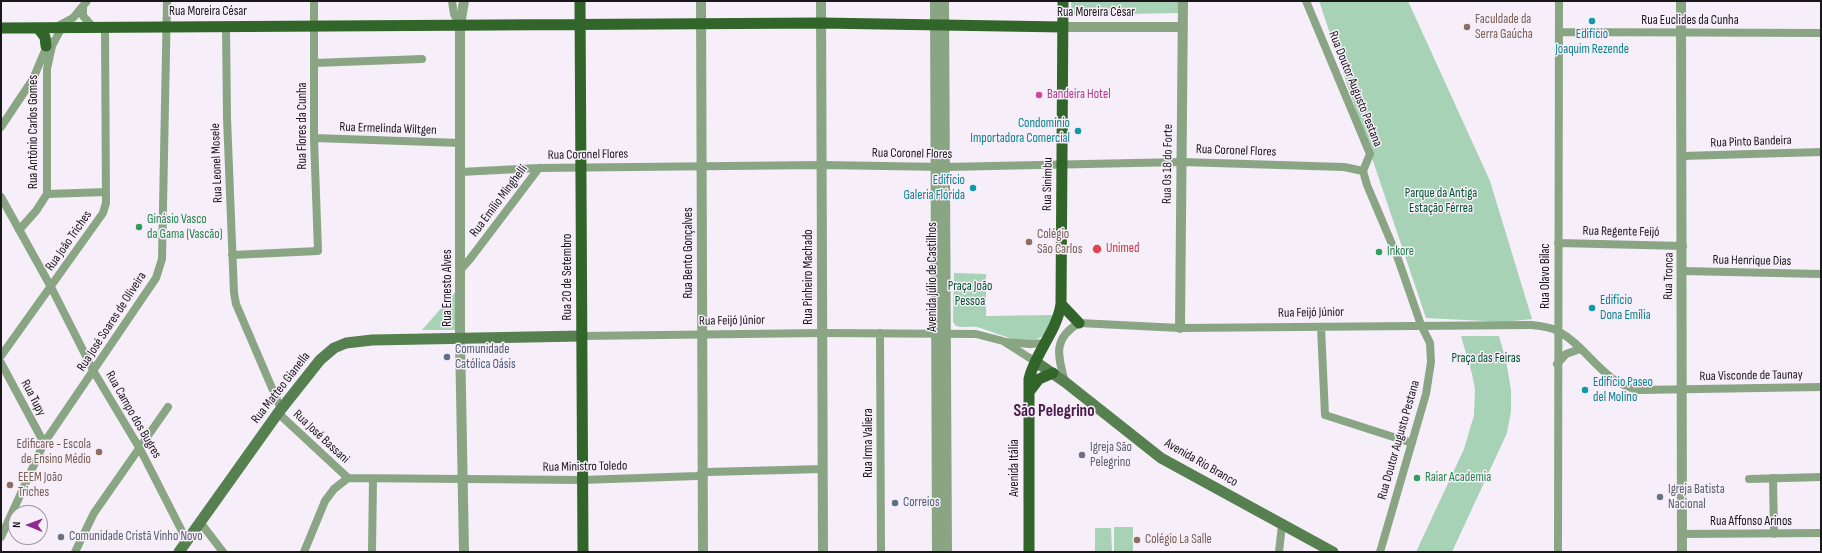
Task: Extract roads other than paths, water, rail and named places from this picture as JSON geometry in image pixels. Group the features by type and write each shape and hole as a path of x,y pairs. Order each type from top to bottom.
{"main road":[{"name":"Rua 20 de Setembro","path":"580,1 583,552"},
{"name":"Rua Sinimbu","path":"1036,362 1060,312 1061,304 1063,1"},
{"name":"Rua Moreira César","path":"1,28 821,23 1063,27"},
{"path":"38,28 45,37 46,46"},
{"path":"1061,304 1079,323"},
{"name":"Rua Feijó Júnior","path":"460,338 582,336"},
{"name":"Rua Matteo Gianella","path":"179,552 280,411 320,360 334,348 346,343 372,340 460,338"},
{"name":"Avenida Rio Branco","path":"1036,362 1065,382 1161,458 1333,552"},
{"name":"Avenida Itália","path":"1029,552 1029,392 1031,370 1036,362"},
{"path":"1029,392 1039,379 1053,373"}],"street":[{"name":"Rua José Soares de Oliveira","path":"1,537 44,443 94,372 156,278 162,259 167,1"},
{"name":"Rua Flores da Cunha","path":"232,255 318,251 314,138 314,1"},
{"name":"Rua Ernesto Alves","path":"452,1 454,14 460,25"},
{"name":"Rua Ernesto Alves","path":"464,1 460,25 460,172 462,268 460,338 464,552"},
{"name":"Rua Bento Gonçalves","path":"701,1 703,552"},
{"name":"Rua Pinheiro Machado","path":"821,1 822,552"},
{"name":"Avenida Júlio de Castilhos","path":"935,1 940,24"},
{"name":"Avenida Júlio de Castilhos","path":"938,552 942,512 940,24 944,1"},
{"name":"Rua Os 18 do Forte","path":"1180,328 1183,1"},
{"name":"Rua Doutor Augusto Pestana","path":"1306,1 1370,154 1363,171 1367,185 1397,256 1421,325 1430,343 1431,362 1426,394 1380,552"},
{"name":"Rua Olavo Bilac","path":"1558,552 1557,364 1559,1"},
{"name":"Rua Tronca","path":"1681,1 1683,246 1682,552"},
{"path":"85,3 83,16 93,27"},
{"path":"1,127 33,79 46,46 59,27 73,18 85,3"},
{"name":"Rua Leonel Mosele","path":"226,26 232,255 236,304 280,411"},
{"name":"Rua Antônio Carlos Gomes","path":"19,230 36,211 47,194 46,82 50,53 59,27"},
{"name":"Rua João Triches","path":"1,356 103,213 106,203 105,27"},
{"name":"Rua Moreira César","path":"1063,27 1183,27"},
{"name":"Rua Euclides da Cunha","path":"1559,32 1821,33"},
{"path":"315,63 422,59"},
{"path":"33,79 39,78 46,82"},
{"name":"Rua Ermelinda Wiltgen","path":"314,138 460,143"},
{"name":"Rua Pinto Bandeira","path":"1682,156 1821,152"},
{"name":"Rua Coronel Flores","path":"460,172 581,167 941,167 1182,162 1344,167 1363,171"},
{"name":"Rua Emílio Minghelli","path":"462,268 539,168"},
{"path":"47,194 106,192"},
{"name":"Rua Campo dos Bugres","path":"1,197 51,287 94,372 140,449 187,540"},
{"name":"Rua Regente Feijó","path":"1558,243 1683,246"},
{"name":"Rua Henrique Dias","path":"1682,271 1821,274"},
{"path":"1065,382 1060,358 1062,338 1068,330 1079,323"},
{"name":"Rua Feijó Júnior","path":"1079,323 1180,328 1421,325 1484,327 1531,325 1558,331 1613,380 1629,388 1639,390 1682,389"},
{"path":"1321,327 1325,415 1412,443"},
{"name":"Rua Irma Valiera","path":"880,333 882,552"},
{"name":"Rua Feijó Júnior","path":"582,336 941,333 983,335 1003,341 1030,344 1046,343"},
{"name":"Rua Feijó Júnior","path":"1003,341 1036,362"},
{"path":"1557,364 1566,354 1580,349"},
{"name":"Rua Tupy","path":"1,364 44,443"},
{"name":"Rua Visconde de Taunay","path":"1682,389 1821,387"},
{"path":"75,552 94,513 168,407"},
{"name":"Rua José Bassani","path":"280,411 348,478"},
{"name":"Rua Ministro Toledo","path":"348,478 582,480 702,474 707,472 822,469"},
{"path":"1749,479 1821,477"},
{"path":"304,552 325,501 334,488 348,478"},
{"path":"1773,478 1774,534"},
{"path":"372,552 373,479"},
{"name":"Avenida Júlio de Castilhos","path":"942,512 948,552"},
{"path":"200,522 223,552"},
{"path":"1279,552 1282,525"},
{"name":"Rua Affonso Arinos","path":"1682,534 1821,533"}],"place":[{"name":"Edifício Joaquim Rezende","path":"1592,21"},
{"name":"Faculdade da Serra Gaúcha","path":"1467,27"},
{"name":"Bandeira Hotel","path":"1039,95"},
{"name":"Condomínio Importadora Comercial","path":"1078,131"},
{"name":"Edifício Galeria Flórida","path":"973,188"},
{"name":"Ginásio Vasco da Gama (Vascão)","path":"139,227"},
{"name":"Colégio São Carlos","path":"1029,242"},
{"name":"Unimed","path":"1097,249"},
{"name":"Inkore","path":"1379,252"},
{"name":"Edifício Dona Emília","path":"1592,308"},
{"name":"Comunidade Católica Oásis","path":"447,357"},
{"name":"Edifício Paseo del Molino","path":"1585,390"},
{"name":"Edificare - Escola de Ensino Médio","path":"99,452"},
{"name":"Igreja São Pelegrino","path":"1082,455"},
{"name":"Raiar Academia","path":"1417,478"},
{"name":"EEEM João Triches","path":"10,485"},
{"name":"Igreja Batista Nacional","path":"1660,497"},
{"name":"Correios","path":"895,503"},
{"name":"Comunidade Cristã Vinho Novo","path":"61,537"},
{"name":"Colégio La Salle","path":"1137,540"}],"district":[{"name":"São Pelegrino","path":"1054,412"}],"park label":[{"name":"Parque da Antiga Estação Férrea","path":"1441,202"},
{"name":"Praça João Pessoa","path":"970,294"},
{"name":"Praça das Feiras","path":"1486,359"}]}
